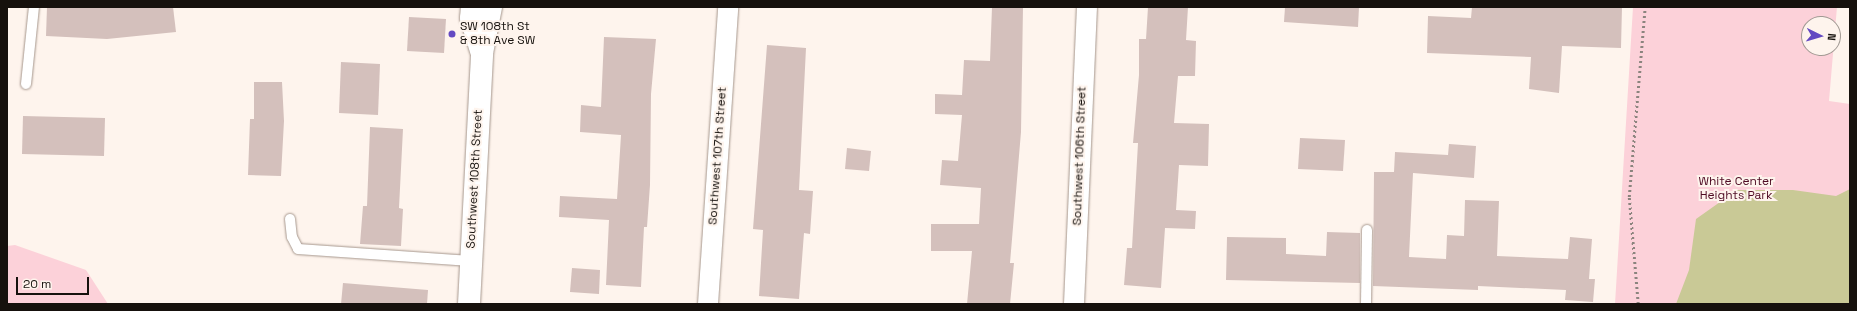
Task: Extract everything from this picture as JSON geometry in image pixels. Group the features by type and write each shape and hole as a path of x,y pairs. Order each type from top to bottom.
{"street":[{"name":"Southwest 108th Street","path":"472,7 471,18 482,53"},
{"name":"Southwest 108th Street","path":"469,304 482,53 491,7"},
{"name":"Southwest 107th Street","path":"708,304 728,7"},
{"name":"Southwest 106th Street","path":"1074,304 1086,7"}],"lane":[{"path":"26,84 34,7"},
{"path":"290,219 292,237 298,249 471,261"},
{"path":"1366,304 1367,230"}],"path":[{"path":"1638,304 1629,197 1644,7"}],"green space":[{"name":"White Center Heights Park","path":"1633,7 1837,7 1836,16 1801,16 1801,56 1833,56 1829,101 1850,104 1850,304 1615,304"},
{"path":"15,245 86,270 108,304 7,304 7,246"}],"shaded area":[{"path":"1850,189 1850,304 1676,304 1689,270 1696,219 1737,190 1793,190 1836,196"}],"building":[{"path":"47,7 173,7 176,32 107,39 46,36"},
{"path":"992,7 1023,7 1021,132 1010,263 1014,263 1010,304 967,304 972,251 931,251 931,224 979,224 981,188 940,185 942,160 958,161 962,115 935,114 935,94 962,95 964,60 990,61"},
{"path":"1148,7 1188,7 1186,40 1196,41 1195,76 1178,76 1174,123 1209,124 1208,166 1179,165 1176,210 1196,211 1195,229 1165,228 1161,288 1124,285 1127,248 1132,248 1138,143 1133,143 1139,75 1139,39 1146,39"},
{"path":"1285,7 1359,7 1358,27 1284,22"},
{"path":"1472,7 1622,7 1621,48 1562,46 1559,93 1529,89 1531,57 1427,53 1428,16 1471,18"},
{"path":"409,17 446,19 444,53 407,51"},
{"path":"604,37 656,39 651,94 650,185 647,227 644,227 641,287 606,285 609,220 559,217 560,196 617,199 621,135 580,132 581,105 601,107"},
{"path":"767,45 806,48 799,190 813,191 810,234 804,233 799,299 759,296 763,230 753,229"},
{"path":"341,62 380,64 378,115 339,113"},
{"path":"254,82 282,82 284,121 281,176 248,175 250,119 254,119"},
{"path":"23,116 105,118 104,156 22,154"},
{"path":"370,127 403,129 399,208 403,209 401,246 360,244 363,206 367,206"},
{"path":"1300,138 1345,140 1343,171 1298,169"},
{"path":"1449,144 1476,146 1474,178 1413,173 1409,257 1446,259 1447,235 1464,236 1465,200 1499,201 1497,256 1568,259 1570,237 1592,239 1589,279 1595,279 1593,302 1565,300 1566,290 1478,286 1478,290 1373,286 1374,172 1394,172 1395,152 1448,155"},
{"path":"847,148 871,151 869,171 845,169"},
{"path":"1327,232 1360,233 1360,283 1226,280 1227,237 1286,238 1286,254 1326,256"},
{"path":"572,268 600,270 599,294 570,292"},
{"path":"343,283 428,290 427,304 341,304"}],"place":[{"name":"SW 108th St & 8th Ave SW","path":"452,34"}]}
